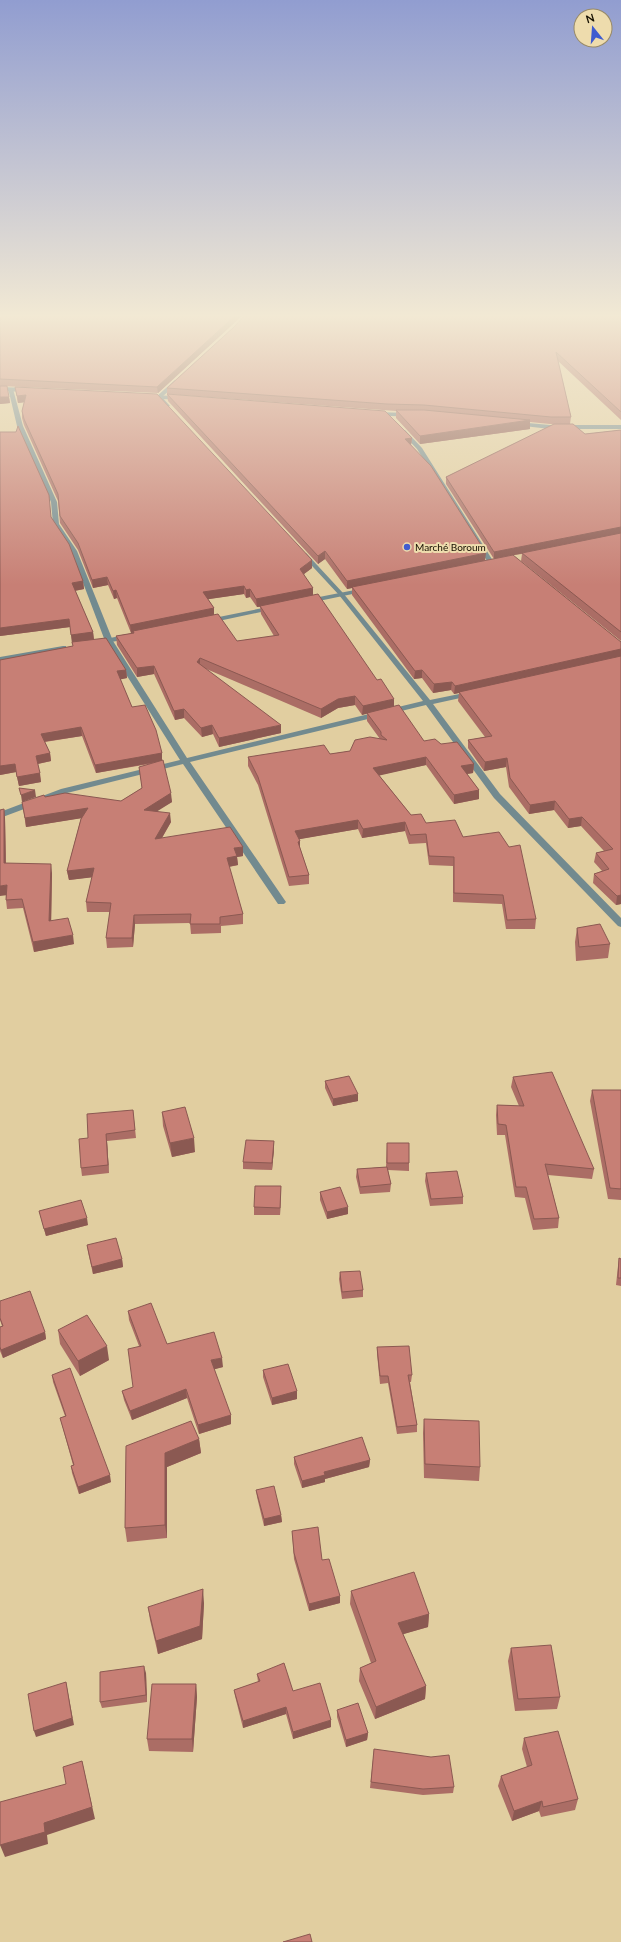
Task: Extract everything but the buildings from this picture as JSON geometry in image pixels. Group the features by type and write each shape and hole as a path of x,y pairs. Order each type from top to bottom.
{"street":[{"path":"14,404 20,426 54,502 56,524 74,551 109,641 184,760 281,902"},
{"path":"166,404 170,408"},
{"path":"371,413 416,415"},
{"path":"387,414 392,420"},
{"path":"510,423 550,427 621,427"},
{"path":"397,425 419,448 491,564"},
{"path":"298,548 341,594 428,703 497,796 621,924"},
{"path":"302,602 375,588"},
{"path":"202,622 279,607"},
{"path":"86,644 109,641 140,634"},
{"path":"0,659 70,647"},
{"path":"0,815 64,791 184,760 482,691"}],"place":[{"name":"Marché Boroum","path":"407,547"}]}
